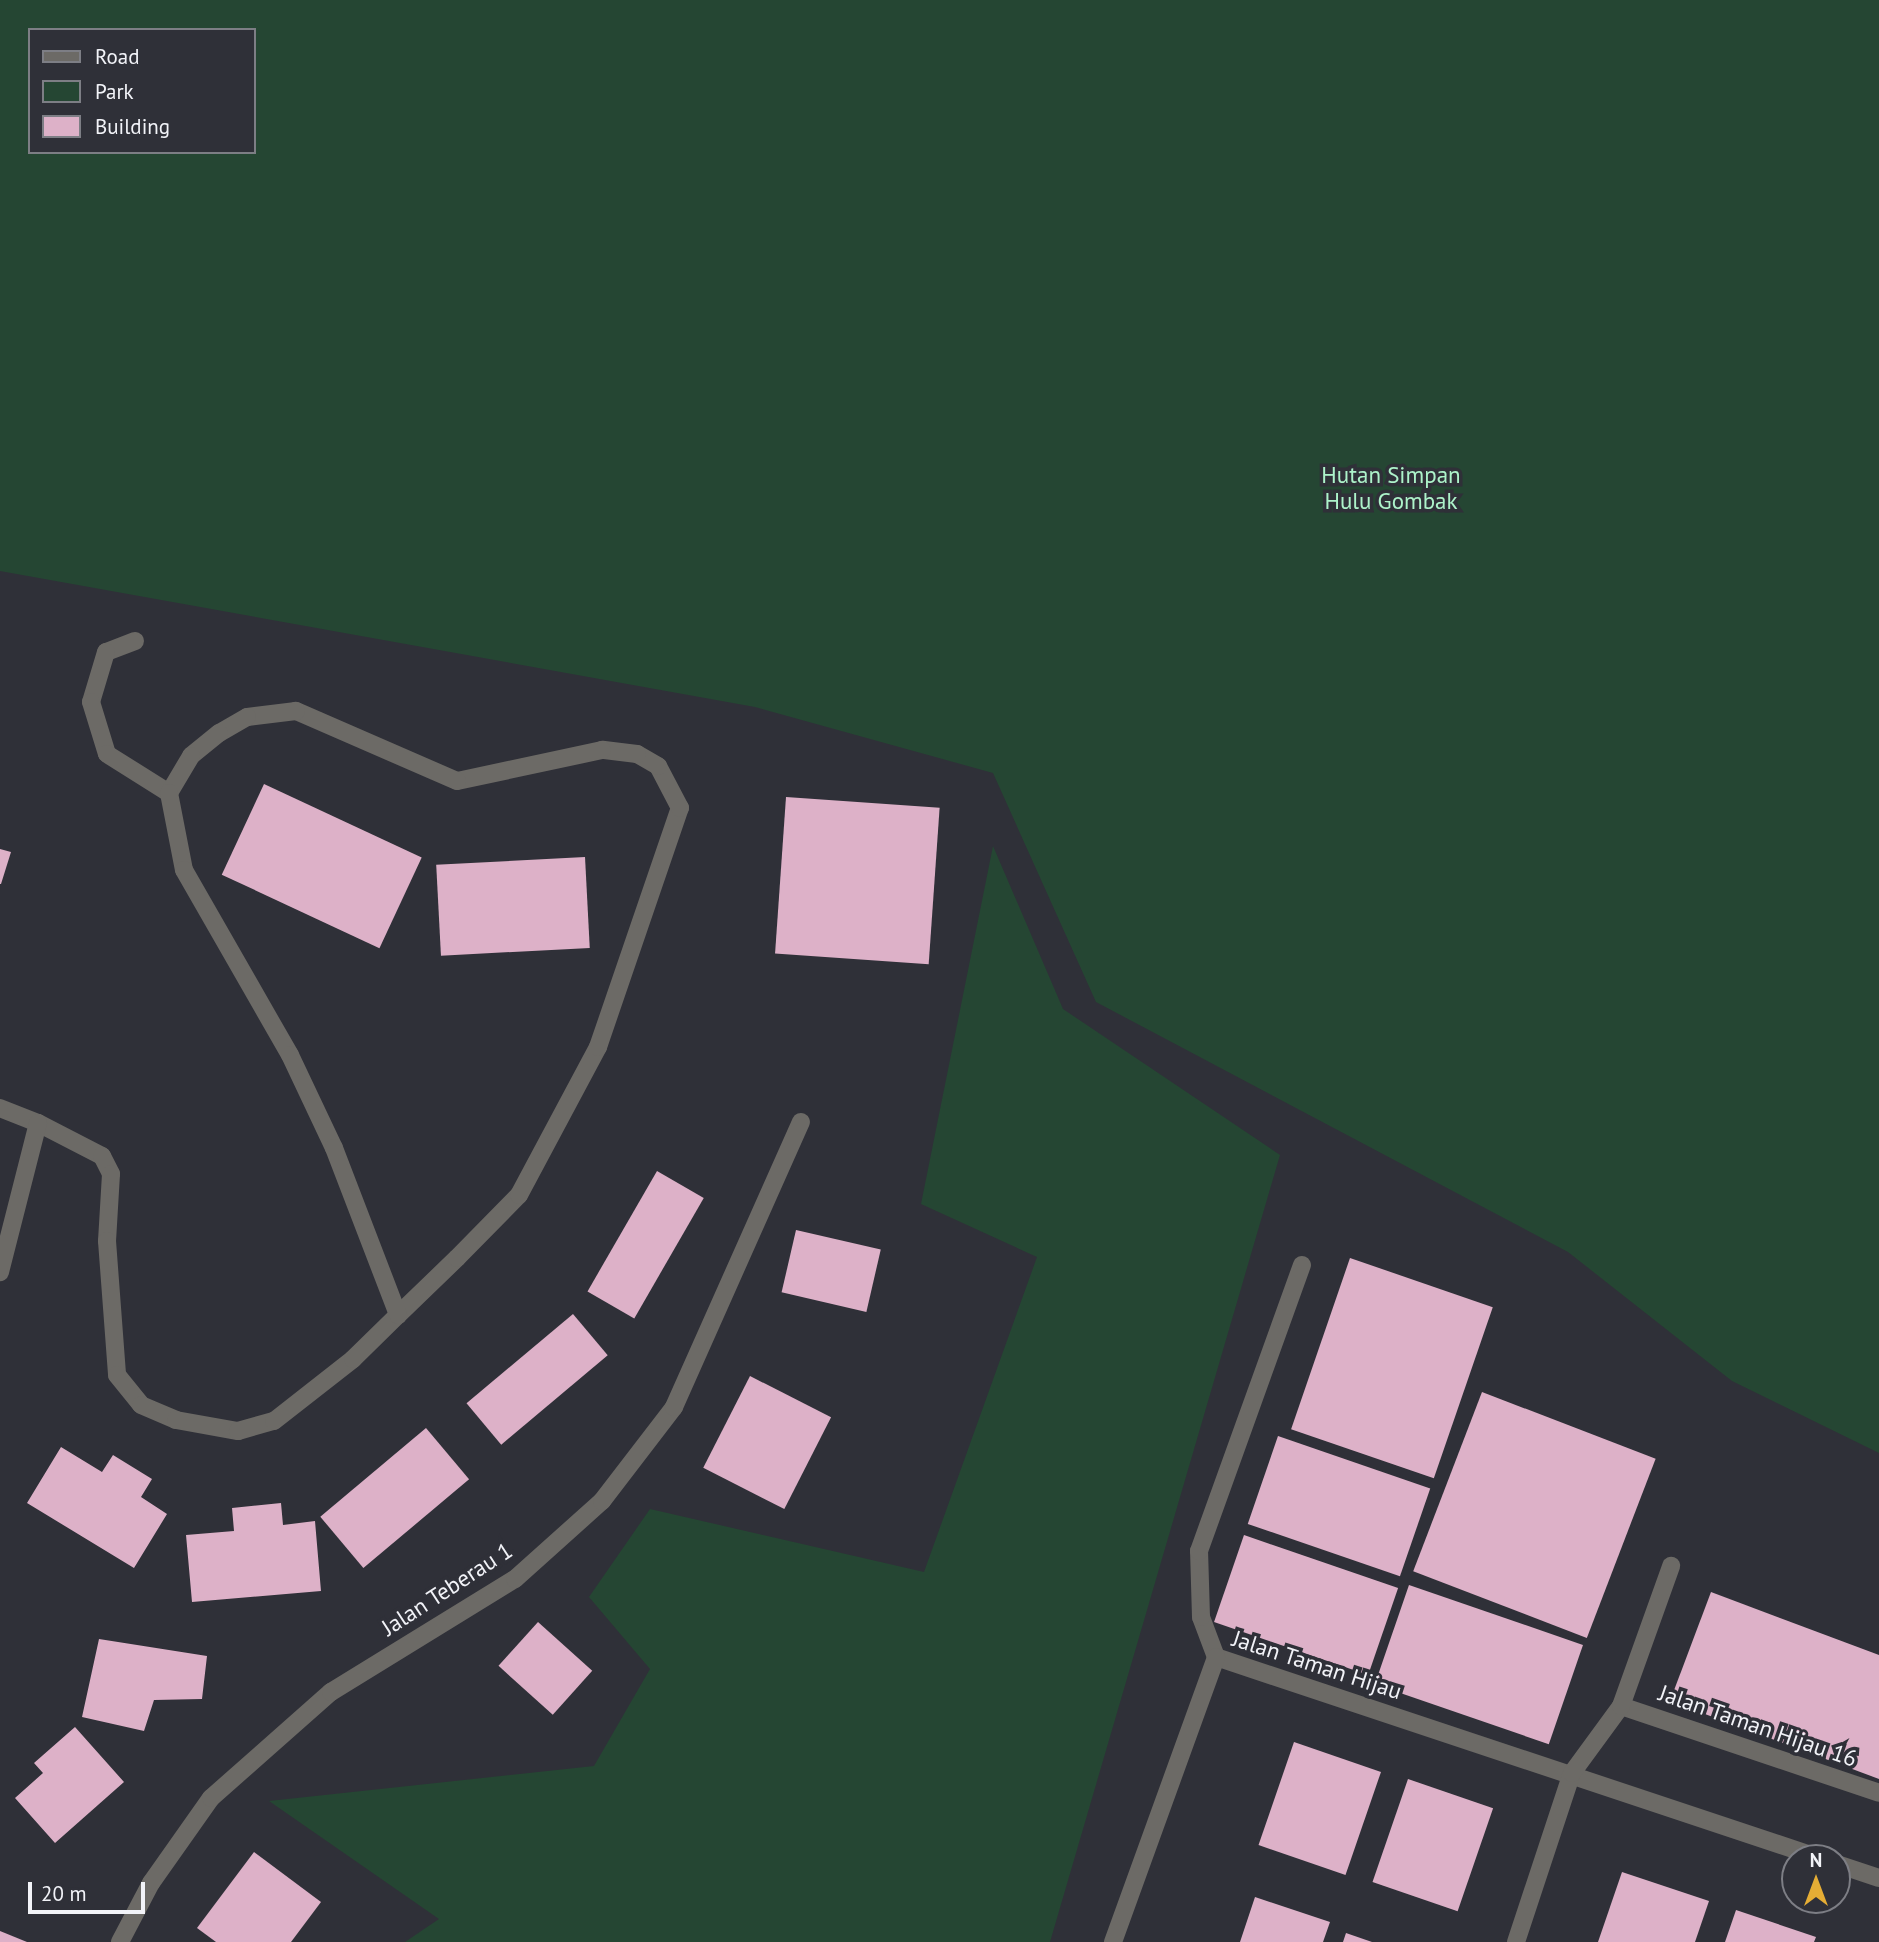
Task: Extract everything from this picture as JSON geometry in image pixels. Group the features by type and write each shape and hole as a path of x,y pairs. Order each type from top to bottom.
{"street":[{"path":"135,641 106,652 91,702 107,754 169,793"},
{"path":"0,1108 38,1123 102,1156 111,1174 107,1241 117,1376 141,1405 176,1420 238,1432 274,1421 353,1359 398,1315 519,1195 598,1047 680,808 658,766 637,754 602,750 457,781 296,711 247,717 219,733 191,756 169,793 184,870 290,1055 334,1148 398,1315"},
{"name":"Jalan Teberau 1","path":"120,1942 151,1883 211,1798 331,1692 515,1579 602,1501 674,1407 801,1122"},
{"path":"0,1272 38,1123"},
{"path":"1216,1657 1200,1617 1199,1551 1302,1265"},
{"path":"1516,1942 1572,1773 1621,1706 1671,1566"},
{"name":"Jalan Taman Hijau","path":"1113,1942 1216,1657 1572,1773 1781,1845"},
{"name":"Jalan Taman Hijau 16","path":"1621,1706 1879,1793"},
{"path":"1851,1869 1879,1878"}],"green space":[{"name":"Hutan Simpan Hulu Gombak","path":"0,0 1879,0 1879,1453 1732,1381 1568,1252 1096,1002 993,773 755,707 0,571"},
{"path":"993,846 1063,1009 1280,1155 1050,1942 405,1942 439,1919 269,1801 594,1766 650,1669 589,1597 650,1509 924,1572 1037,1257 921,1204"}],"building":[{"path":"264,784 422,858 379,948 222,875"},
{"path":"786,797 940,808 929,964 775,954"},
{"path":"0,849 11,852 1,884 0,884"},
{"path":"585,857 590,948 441,956 436,865"},
{"path":"657,1171 704,1198 634,1318 588,1291"},
{"path":"796,1230 881,1250 866,1312 782,1292"},
{"path":"1350,1258 1493,1307 1434,1478 1291,1429"},
{"path":"573,1314 608,1355 501,1445 467,1403"},
{"path":"750,1376 831,1417 784,1509 703,1468"},
{"path":"1482,1392 1656,1459 1587,1638 1413,1571"},
{"path":"426,1428 469,1479 363,1568 320,1517"},
{"path":"1278,1436 1430,1488 1400,1576 1248,1524"},
{"path":"61,1447 102,1472 113,1455 152,1479 141,1497 167,1514 134,1568 27,1503"},
{"path":"281,1503 283,1525 315,1521 321,1591 192,1602 186,1535 234,1531 232,1508"},
{"path":"1244,1535 1398,1588 1368,1675 1214,1622"},
{"path":"1409,1585 1583,1645 1549,1744 1375,1684"},
{"path":"1711,1592 1879,1655 1879,1779 1670,1701"},
{"path":"538,1622 592,1671 553,1715 499,1666"},
{"path":"99,1639 207,1656 202,1699 154,1700 144,1731 82,1717"},
{"path":"75,1727 124,1782 55,1843 15,1798 43,1773 34,1763"},
{"path":"1294,1742 1381,1772 1346,1875 1259,1845"},
{"path":"1408,1779 1493,1808 1458,1911 1373,1882"},
{"path":"254,1852 321,1902 291,1942 216,1942 197,1928"},
{"path":"1622,1872 1709,1901 1695,1942 1598,1942"},
{"path":"1255,1897 1330,1922 1323,1942 1240,1942"},
{"path":"1736,1910 1816,1937 1814,1942 1725,1942"},
{"path":"0,1931 27,1942 0,1942"},
{"path":"1346,1933 1372,1942 1343,1942"}]}
